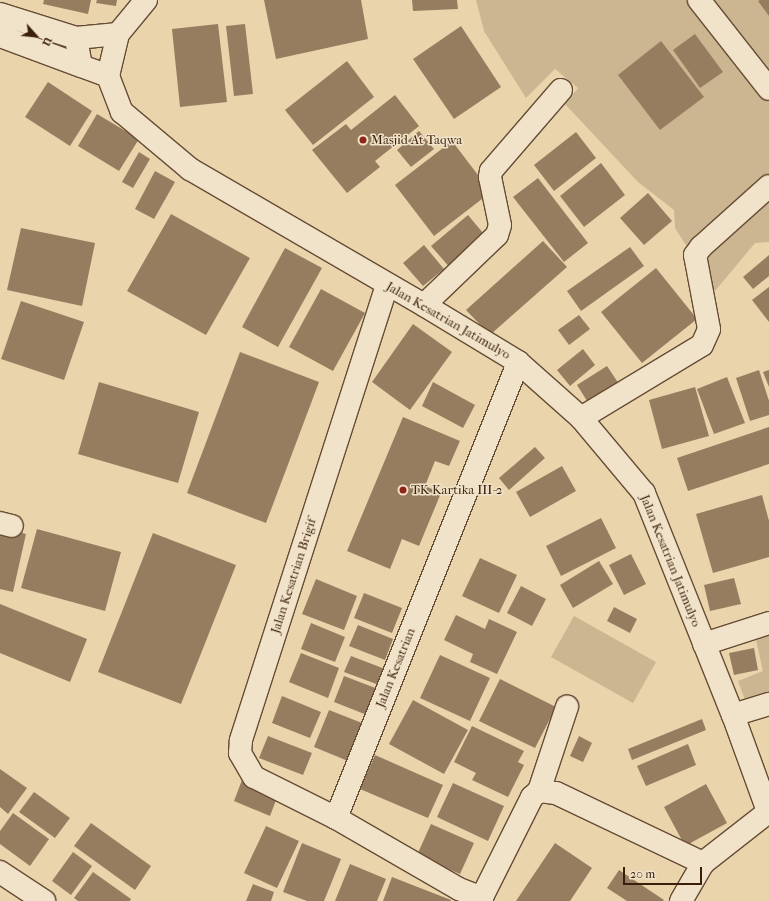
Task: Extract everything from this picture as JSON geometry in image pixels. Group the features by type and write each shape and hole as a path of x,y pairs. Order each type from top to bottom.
{"street":[{"path":"0,36 108,76 118,34 146,0"},
{"path":"698,0 769,89"},
{"path":"0,14 76,38 118,34"},
{"path":"76,38 81,66"},
{"name":"Jalan Kesatrian Jatimulyo","path":"108,76 122,112 190,169 387,285 424,305 518,362 581,418 644,493 733,715 769,813"},
{"path":"424,305 497,235 500,225 490,177 491,171 561,90"},
{"path":"581,418 702,345 709,329 695,255 701,246 769,186"},
{"name":"Jalan Kesatrian Brigif","path":"336,818 254,777 240,753 241,741 387,285"},
{"name":"Jalan Kesatrian","path":"336,818 518,362"},
{"path":"704,644 769,623"},
{"path":"733,715 769,704"},
{"path":"336,818 459,889 481,899 532,797 539,791 567,707"},
{"path":"539,791 556,793 703,863"},
{"path":"680,901 703,863 769,813"},
{"path":"0,872 44,901"}],"shaded area":[{"path":"476,0 769,0 769,242 755,243 715,291 675,228 674,210 638,182 565,104 578,88 555,69 526,98 484,31"},
{"path":"574,616 656,662 633,703 551,657"},
{"path":"769,635 769,701 748,708 738,681 763,671 756,640"}],"building":[{"path":"44,0 91,0 88,14 43,4"},
{"path":"97,0 117,0 116,6 96,3"},
{"path":"264,0 361,0 368,39 276,59"},
{"path":"412,0 457,0 458,9 413,11"},
{"path":"769,0 769,16 758,1"},
{"path":"218,24 227,102 180,107 172,29"},
{"path":"245,24 253,94 234,96 226,26"},
{"path":"461,26 501,87 454,119 413,59"},
{"path":"695,34 723,72 700,88 673,50"},
{"path":"661,41 704,97 660,130 618,75"},
{"path":"347,61 374,97 313,145 285,110"},
{"path":"48,82 92,111 70,146 25,117"},
{"name":"Masjid At Taqwa","path":"395,95 419,126 375,161 380,167 347,193 312,150 346,124 351,130"},
{"path":"97,114 139,139 119,171 78,146"},
{"path":"419,131 434,149 411,167 397,150"},
{"path":"576,132 596,158 554,191 534,165"},
{"path":"452,141 491,192 434,236 395,185"},
{"path":"139,152 150,159 133,188 122,182"},
{"path":"601,163 625,195 584,227 560,196"},
{"path":"155,171 175,182 154,219 135,209"},
{"path":"538,178 588,243 564,262 513,197"},
{"path":"648,193 672,221 644,245 620,218"},
{"path":"171,214 250,258 206,335 127,291"},
{"path":"468,215 488,239 452,270 431,246"},
{"path":"21,228 95,243 82,306 7,290"},
{"path":"543,241 567,267 490,335 466,310"},
{"path":"424,245 444,269 423,286 403,263"},
{"path":"630,247 644,266 581,311 567,291"},
{"path":"285,248 322,268 278,347 242,327"},
{"path":"769,255 769,276 753,289 743,277"},
{"path":"656,268 697,319 642,363 601,312"},
{"path":"769,287 769,322 752,300"},
{"path":"321,289 365,313 333,371 289,347"},
{"path":"21,301 84,322 64,380 1,359"},
{"path":"579,315 590,329 569,345 558,330"},
{"path":"413,324 452,352 410,410 372,382"},
{"path":"583,349 595,365 570,386 557,370"},
{"path":"240,352 319,382 266,523 187,493"},
{"path":"607,366 619,384 589,404 577,385"},
{"path":"759,370 769,401 769,415 750,421 736,378"},
{"path":"769,370 769,387 763,372"},
{"path":"727,377 745,423 714,434 697,389"},
{"path":"99,382 199,412 178,483 78,454"},
{"path":"433,382 475,405 463,428 422,406"},
{"path":"695,387 709,436 662,449 649,400"},
{"name":"TK Kartika III-2","path":"403,417 460,441 449,466 435,461 425,486 441,493 419,546 402,539 390,569 347,551"},
{"path":"769,427 769,464 688,491 677,458"},
{"path":"535,447 545,458 509,490 499,478"},
{"path":"562,466 576,491 530,517 516,492"},
{"path":"762,495 769,521 769,557 713,573 696,514"},
{"path":"601,518 616,548 561,576 546,546"},
{"path":"0,528 26,534 13,592 0,589"},
{"path":"37,529 121,552 105,611 21,588"},
{"path":"153,533 236,565 181,704 98,672"},
{"path":"631,554 646,584 624,595 609,565"},
{"path":"480,558 517,575 499,613 462,596"},
{"path":"599,561 613,584 573,608 560,585"},
{"path":"734,578 741,604 710,611 704,585"},
{"path":"316,579 357,596 344,630 302,614"},
{"path":"521,586 546,599 532,626 507,613"},
{"path":"364,593 402,608 392,633 354,618"},
{"path":"0,604 87,639 70,682 0,653"},
{"path":"614,607 637,619 630,633 607,621"},
{"path":"456,615 485,629 489,619 517,632 497,674 470,662 473,654 444,640"},
{"path":"311,623 345,637 335,662 301,649"},
{"path":"358,625 393,639 385,660 349,646"},
{"path":"754,648 758,670 734,675 729,653"},
{"path":"301,653 339,668 328,698 289,682"},
{"path":"440,655 490,678 470,721 420,698"},
{"path":"351,656 385,669 379,685 344,672"},
{"path":"344,676 378,689 367,715 334,702"},
{"path":"500,679 556,707 535,748 479,721"},
{"path":"282,696 321,712 310,738 272,723"},
{"path":"413,700 468,730 444,774 389,744"},
{"path":"329,710 362,723 348,761 314,747"},
{"path":"702,719 706,730 632,760 628,749"},
{"path":"472,726 524,751 518,762 524,765 508,797 472,780 476,773 454,762"},
{"path":"268,736 312,753 303,775 259,758"},
{"path":"579,736 592,743 583,762 570,756"},
{"path":"688,744 696,765 646,786 637,766"},
{"path":"375,755 443,785 428,818 360,789"},
{"path":"0,769 27,788 8,814 0,807"},
{"path":"242,780 278,795 270,816 234,801"},
{"path":"453,783 504,806 488,841 437,817"},
{"path":"706,784 727,823 685,846 664,807"},
{"path":"34,792 70,818 55,838 19,812"},
{"path":"13,813 49,839 30,866 0,844 0,831"},
{"path":"91,823 151,866 135,890 74,846"},
{"path":"431,824 474,843 460,874 417,855"},
{"path":"266,826 299,841 277,888 244,873"},
{"path":"302,843 341,859 324,901 307,901 283,892"},
{"path":"555,843 592,868 570,901 516,901"},
{"path":"73,852 92,866 71,895 52,881"},
{"path":"350,864 386,879 377,901 335,901"},
{"path":"619,870 664,900 627,901 607,888"},
{"path":"93,872 131,899 130,901 78,901 74,898"},
{"path":"392,877 451,900 451,901 383,901"},
{"path":"253,884 274,892 271,901 246,901"}],"place":[{"name":"Masjid At Taqwa","path":"363,140"},
{"name":"TK Kartika III-2","path":"403,490"}]}
